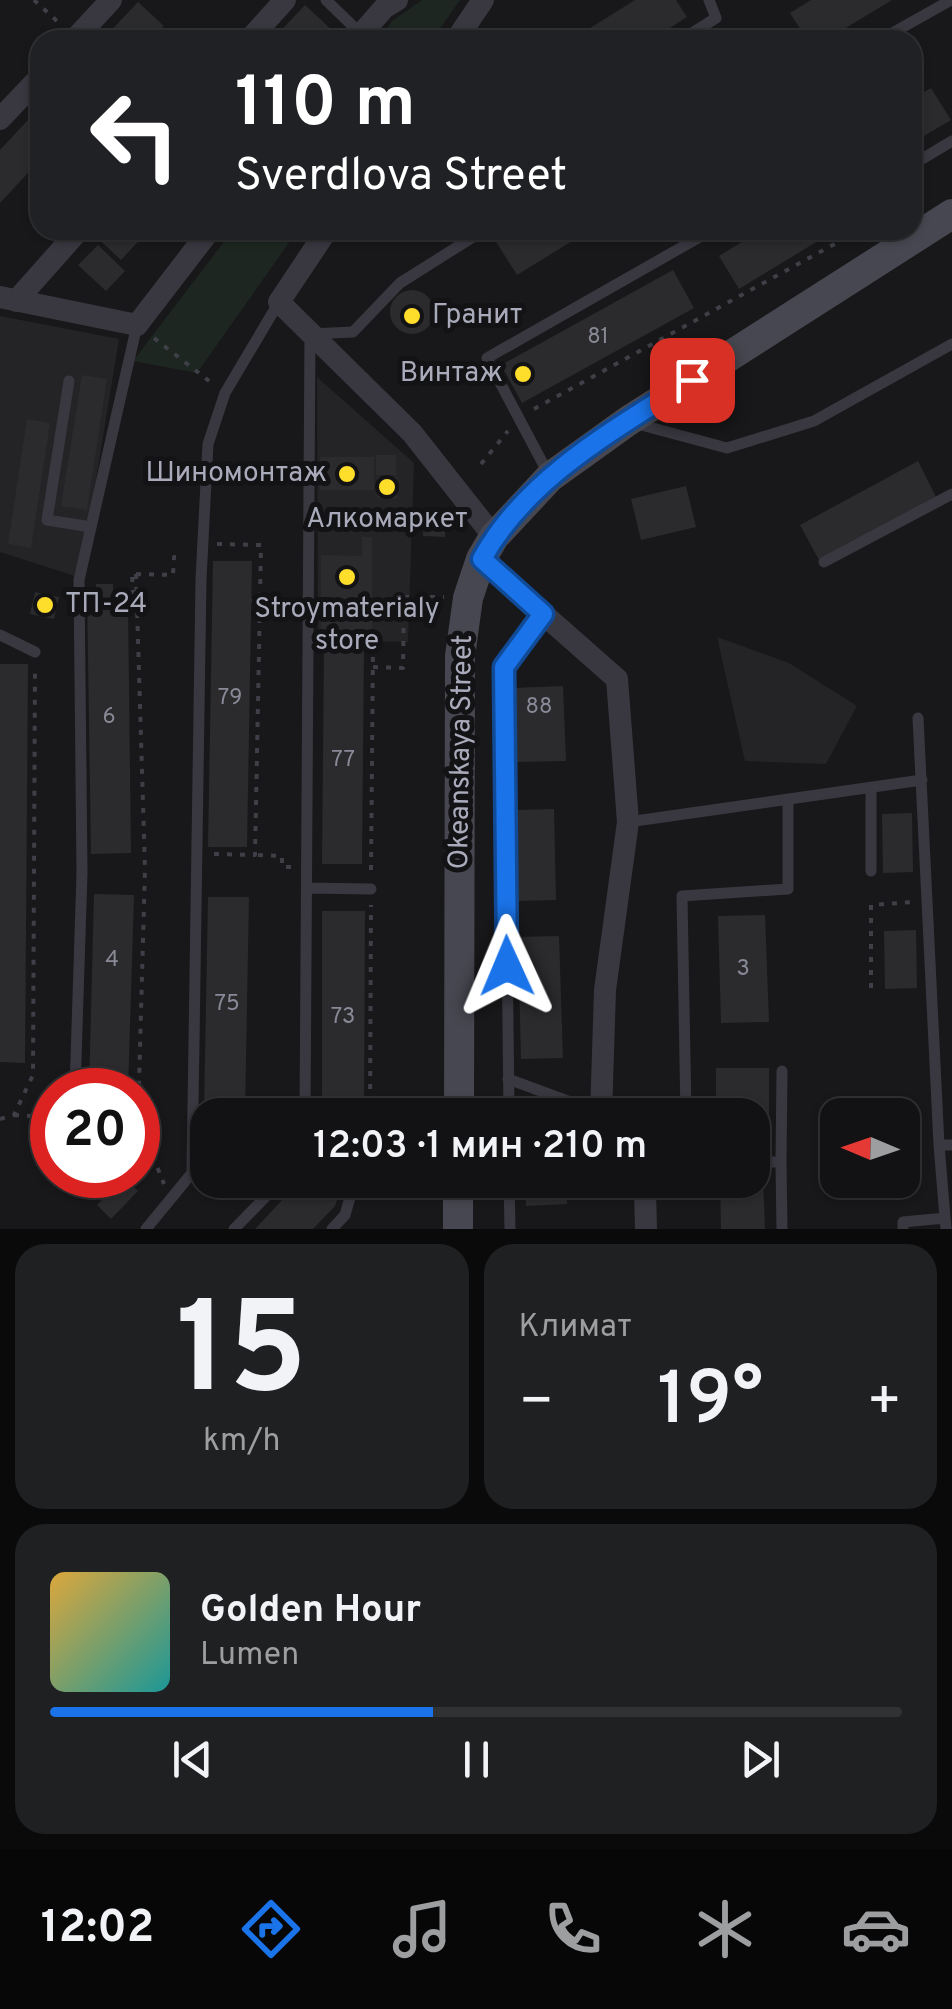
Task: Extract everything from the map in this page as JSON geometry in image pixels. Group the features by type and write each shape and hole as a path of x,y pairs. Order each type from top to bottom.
{"main road":[{"name":"Okeanskaya Street","path":"922,233 952,214"},
{"name":"Okeanskaya Street","path":"458,1098 460,656 468,598 488,548 550,477 628,421 911,240"},
{"path":"458,1198 458,1229"}],"street":[{"path":"83,30 111,0"},
{"path":"258,30 285,0"},
{"path":"463,30 484,0"},
{"path":"364,30 385,3"},
{"path":"0,119 30,88"},
{"path":"5,301 69,240"},
{"path":"5,301 138,325 202,240"},
{"path":"320,240 278,302 412,433 488,548 543,614 617,679 628,822 605,990 601,1098"},
{"path":"646,1198 646,1229"}],"lane":[{"path":"326,0 352,30"},
{"path":"697,30 716,18 710,0"},
{"path":"898,30 951,0"},
{"path":"922,160 952,141"},
{"path":"305,1098 310,334 352,332 400,283 468,240"},
{"path":"550,477 487,358 694,240"},
{"path":"146,1229 192,1172 202,544 208,444 225,394 278,302"},
{"path":"76,1068 82,873 79,580 138,325"},
{"path":"628,421 727,448 814,422 952,344"},
{"path":"69,381 48,520 91,526"},
{"path":"824,562 952,494"},
{"path":"509,1098 504,667 543,614"},
{"path":"0,635 35,652"},
{"path":"903,1229 903,1222 946,1224 946,1145 918,718"},
{"path":"628,822 922,780"},
{"path":"871,787 871,871"},
{"path":"686,1098 682,896 788,888 788,799"},
{"path":"307,888 370,889"},
{"path":"782,1071 782,1229"},
{"path":"508,1078 559,1098"},
{"path":"770,1162 781,1162"},
{"path":"234,1229 264,1198"},
{"path":"332,1229 345,1215 350,1198"},
{"path":"509,1198 510,1229"}],"path":[{"path":"34,0 66,30"},
{"path":"481,464 518,418 841,240"},
{"path":"138,325 225,394"},
{"path":"202,544 261,545 256,855"},
{"path":"132,595 132,574 173,575 174,557 190,558"},
{"path":"136,574 145,869 138,1119 162,1182 176,1192"},
{"path":"392,596 468,598"},
{"path":"373,668 404,668 404,597"},
{"path":"251,601 260,601"},
{"path":"370,1098 372,648"},
{"path":"14,1116 32,1075 35,652"},
{"path":"197,854 282,856 282,867 307,867"},
{"path":"872,988 871,905 928,901"},
{"path":"0,1120 30,1116"}],"shaded area":[{"path":"422,0 460,0 439,30 385,30"},
{"path":"225,240 291,240 197,373 133,361"},
{"path":"0,316 119,339 91,510 75,576 0,552"},
{"path":"317,377 414,463 408,642 318,640"},
{"path":"717,637 789,663 857,706 826,764 745,761"}],"building":[{"path":"635,0 676,0 687,17 667,30 587,30"},
{"path":"811,0 892,0 842,30 801,30 790,13"},
{"path":"138,2 164,26 160,30 111,30"},
{"path":"305,5 332,30 281,30"},
{"path":"931,88 951,120 922,137 922,93"},
{"path":"30,118 30,171 0,203 0,150"},
{"path":"100,240 140,240 121,260"},
{"path":"495,240 574,240 517,275"},
{"path":"745,240 820,240 739,289 719,256"},
{"path":"98,245 125,271 106,291 78,265"},
{"path":"673,270 694,308 522,403 501,365"},
{"name":"Гранит","path":"412,290 428,296 434,312 428,328 412,334 396,328 390,312 396,296"},
{"path":"82,375 107,379 87,510 61,506"},
{"path":"27,419 50,423 31,548 8,544"},
{"path":"376,455 396,455 396,475 376,475"},
{"name":"Шиномонтаж","path":"320,457 374,457 374,490 320,490"},
{"path":"918,461 936,497 819,560 800,525"},
{"name":"Алкомаркет","path":"377,477 397,477 397,498 377,498"},
{"path":"686,486 696,527 641,540 631,499"},
{"path":"424,518 446,519 445,537 423,536"},
{"name":"Stroymaterialy store","path":"362,537 372,537 372,637 321,636 321,555 362,556"},
{"path":"213,561 252,561 247,847 208,847"},
{"path":"96,584 113,584 113,591 134,595 134,605 128,605 131,853 91,854 87,591 96,591"},
{"name":"ТП-24","path":"35,592 59,597 54,619 30,614"},
{"path":"324,646 364,646 362,864 322,864"},
{"path":"0,664 28,664 25,1063 0,1062"},
{"path":"563,686 566,761 515,762 513,688"},
{"path":"554,809 556,900 517,901 515,810"},
{"path":"912,813 913,872 883,873 882,814"},
{"path":"94,894 134,895 129,1068 90,1068"},
{"path":"208,897 249,897 245,1098 204,1098"},
{"path":"322,911 365,911 364,1098 322,1098"},
{"path":"765,915 769,1022 721,1023 718,916"},
{"path":"916,930 917,988 885,989 884,931"},
{"path":"559,936 563,1058 521,1059 518,937"},
{"path":"716,1068 769,1068 769,1098 716,1098"},
{"path":"104,1198 131,1198 111,1219 97,1205"},
{"path":"284,1198 338,1198 313,1229 255,1229"},
{"path":"526,1198 567,1198 567,1204 526,1206"},
{"path":"720,1198 764,1198 765,1229 721,1229"}],"place":[{"name":"Гранит","path":"412,316"},
{"name":"Винтаж","path":"523,374"},
{"name":"Шиномонтаж","path":"347,474"},
{"name":"Алкомаркет","path":"387,487"},
{"name":"Stroymaterialy store","path":"347,577"},
{"name":"ТП-24","path":"45,605"}],"route":[{"path":"507,966 504,667 543,614 482,559 494,536 550,477 692,380"}]}
